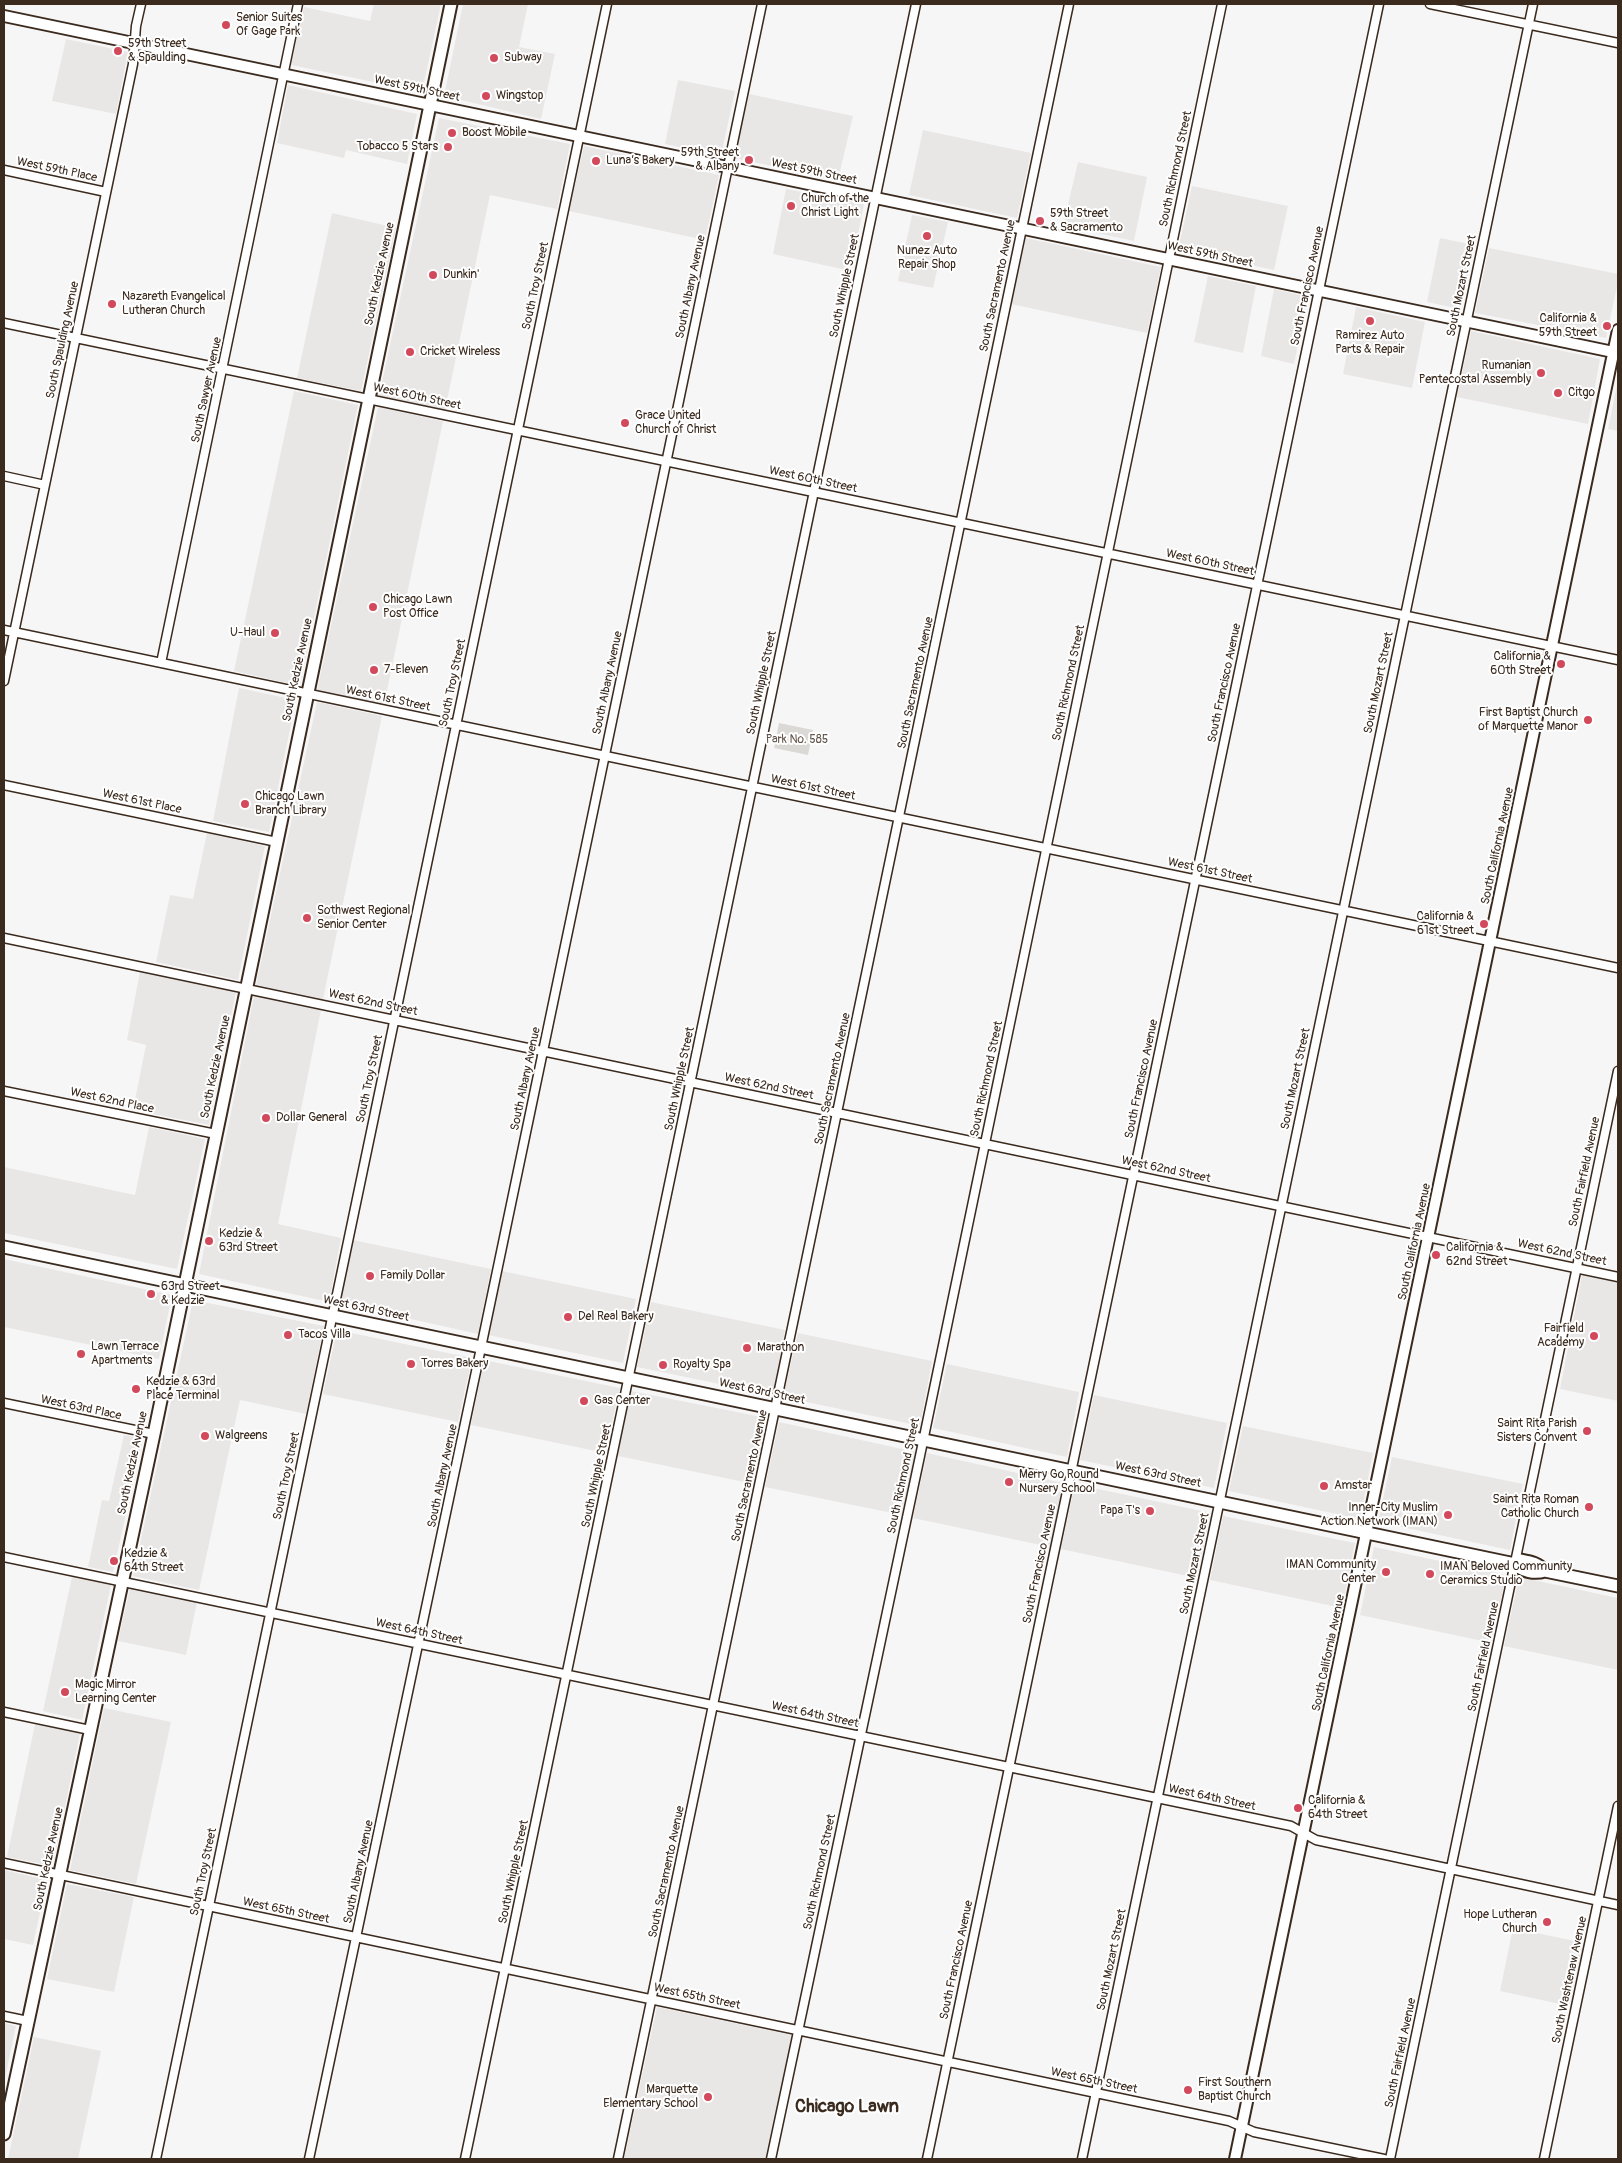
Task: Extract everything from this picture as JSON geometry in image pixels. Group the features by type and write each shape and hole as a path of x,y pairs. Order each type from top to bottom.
{"main road":[{"name":"South Kedzie Avenue","path":"4,2134 154,1434 451,4"},
{"name":"West 63rd Street","path":"4,1247 1515,1564 1520,1560 1538,1564 1545,1571 1618,1586"}],"street":[{"name":"South Spaulding Avenue","path":"4,681 133,64 141,4"},
{"name":"South Sawyer Avenue","path":"161,663 298,4"},
{"name":"South Troy Street","path":"156,2159 606,4"},
{"name":"South Albany Avenue","path":"309,2159 762,4"},
{"name":"South Whipple Street","path":"465,2159 916,4"},
{"name":"South Sacramento Avenue","path":"618,2159 1069,4"},
{"name":"South Richmond Street","path":"771,2159 985,1144 1222,4"},
{"name":"South Francisco Avenue","path":"927,2159 1379,4"},
{"path":"1430,4 1618,43"},
{"name":"South Mozart Street","path":"1082,2159 1533,4"},
{"name":"West 59th Street","path":"4,16 1616,352"},
{"name":"West 59th Place","path":"4,170 106,192"},
{"name":"West 60th Street","path":"4,323 1618,660"},
{"name":"South California Avenue","path":"1235,2159 1552,646 1616,352 1618,330"},
{"path":"4,476 45,485"},
{"name":"West 61st Street","path":"4,630 1618,968"},
{"name":"West 61st Place","path":"4,785 276,842"},
{"name":"West 62nd Street","path":"4,938 1618,1277"},
{"name":"South Fairfield Avenue","path":"1390,2159 1618,1071"},
{"name":"West 62nd Place","path":"4,1091 216,1134"},
{"name":"West 63rd Place","path":"4,1403 154,1434"},
{"name":"West 64th Street","path":"4,1556 1292,1826 1316,1840 1618,1905"},
{"path":"4,1712 90,1730"},
{"name":"South Washtenaw Avenue","path":"1544,2159 1618,1806"},
{"name":"West 65th Street","path":"4,1863 1229,2121 1254,2132 1384,2159"},
{"path":"4,2016 28,2021"}],"shaded area":[{"path":"374,4 441,4 422,92 291,65 304,7 370,21"},
{"path":"463,4 528,4 519,47 555,54 541,119 444,96"},
{"path":"66,39 128,52 116,114 52,101"},
{"path":"678,80 735,91 721,156 665,144"},
{"path":"288,85 417,114 407,164 346,150 344,158 277,143"},
{"path":"749,94 853,116 838,180 734,158"},
{"path":"439,118 570,144 557,209 490,195 445,410 379,396"},
{"path":"923,130 1031,153 1017,218 909,195"},
{"path":"584,146 719,175 705,240 569,211"},
{"path":"1078,162 1147,177 1134,241 1063,226"},
{"path":"1192,186 1288,206 1274,270 1178,250"},
{"path":"786,189 864,204 851,271 773,254"},
{"path":"332,213 396,228 361,391 297,378"},
{"path":"912,215 948,222 933,288 898,281"},
{"path":"1026,238 1161,267 1147,333 1011,304"},
{"path":"1440,238 1474,245 1460,309 1427,302"},
{"path":"1489,248 1618,274 1606,338 1475,313"},
{"path":"1208,276 1256,286 1243,353 1194,342"},
{"path":"1274,289 1308,297 1294,364 1261,356"},
{"path":"1356,307 1425,322 1412,388 1343,374"},
{"path":"1471,331 1600,359 1588,424 1457,397"},
{"path":"1618,380 1618,431 1608,429"},
{"path":"294,391 358,405 300,686 234,671"},
{"path":"378,407 443,421 384,705 317,691"},
{"path":"239,688 296,700 269,832 213,821"},
{"path":"317,702 382,716 323,999 256,985"},
{"path":"207,833 265,846 238,980 156,962 170,895 193,899"},
{"path":"140,971 236,992 209,1125 133,1110 146,1045 127,1040"},
{"path":"254,996 321,1010 278,1224 341,1238 329,1302 199,1274"},
{"path":"149,1127 205,1139 177,1269 4,1233 4,1167 135,1195"},
{"path":"353,1240 491,1269 478,1334 339,1303"},
{"path":"4,1259 172,1295 159,1359 4,1327"},
{"path":"502,1271 636,1299 623,1363 488,1335"},
{"name":"Fairfield Academy","path":"1582,1275 1618,1283 1618,1401 1560,1389"},
{"path":"193,1300 324,1326 306,1414 240,1400 199,1590 133,1576"},
{"path":"651,1302 785,1330 773,1395 637,1367"},
{"path":"337,1330 472,1358 458,1422 323,1394"},
{"path":"798,1333 932,1361 920,1426 783,1397"},
{"path":"484,1360 620,1388 605,1453 471,1425"},
{"path":"947,1364 1079,1392 1067,1457 933,1428"},
{"path":"631,1391 767,1418 754,1484 618,1456"},
{"path":"1094,1395 1227,1423 1214,1488 1080,1460"},
{"path":"779,1422 916,1452 902,1515 765,1487"},
{"path":"1243,1426 1373,1453 1360,1519 1229,1491"},
{"path":"124,1435 143,1439 113,1572 88,1567 102,1500 109,1501"},
{"path":"927,1453 1063,1483 1050,1547 913,1518"},
{"path":"1392,1457 1523,1484 1510,1550 1378,1522"},
{"path":"1075,1484 1211,1513 1197,1578 1061,1549"},
{"path":"1223,1516 1355,1543 1342,1608 1210,1580"},
{"path":"1374,1547 1506,1575 1492,1643 1360,1615"},
{"path":"72,1577 111,1585 82,1720 43,1711"},
{"path":"1519,1577 1618,1598 1618,1670 1504,1646"},
{"path":"130,1588 197,1602 186,1655 118,1641"},
{"path":"104,1708 171,1722 136,1884 70,1870"},
{"path":"35,1724 80,1733 53,1866 7,1857"},
{"path":"4,1870 47,1880 33,1945 4,1939"},
{"path":"67,1884 134,1897 114,1992 47,1979"},
{"path":"1513,1928 1584,1943 1569,2006 1500,1991"},
{"name":"Marquette Elementary School","path":"657,2007 792,2035 765,2159 624,2159"},
{"path":"4,2023 16,2026 4,2083"},
{"path":"34,2037 101,2051 78,2159 8,2159"}],"green space":[{"name":"Park No. 585","path":"779,723 813,730 808,755 774,748"}],"place":[{"name":"Senior Suites Of Gage Park","path":"226,25"},
{"name":"59th Street & Spaulding","path":"118,51"},
{"name":"Subway","path":"494,58"},
{"name":"Wingstop","path":"486,96"},
{"name":"Boost Mobile","path":"452,133"},
{"name":"Tobacco 5 Stars","path":"448,147"},
{"name":"59th Street & Albany","path":"749,160"},
{"name":"Luna’s Bakery","path":"596,161"},
{"name":"Church of the Christ Light","path":"791,206"},
{"name":"59th Street & Sacramento","path":"1040,221"},
{"name":"Nunez Auto Repair Shop","path":"927,236"},
{"name":"Dunkin'","path":"433,275"},
{"name":"Nazareth Evangelical Lutheran Church","path":"112,304"},
{"name":"Ramirez Auto Parts & Repair","path":"1370,321"},
{"name":"California & 59th Street","path":"1607,326"},
{"name":"Cricket Wireless","path":"410,352"},
{"name":"Rumanian Pentecostal Assembly","path":"1541,373"},
{"name":"Citgo","path":"1558,393"},
{"name":"Grace United Church of Christ","path":"625,423"},
{"name":"Chicago Lawn Post Office","path":"373,607"},
{"name":"U-Haul","path":"275,633"},
{"name":"California & 60th Street","path":"1561,664"},
{"name":"7-Eleven","path":"374,670"},
{"name":"First Baptist Church of Marquette Manor","path":"1588,720"},
{"name":"Chicago Lawn Branch Library","path":"245,804"},
{"name":"Sothwest Regional Senior Center","path":"307,918"},
{"name":"California & 61st Street","path":"1484,924"},
{"name":"Dollar General","path":"266,1118"},
{"name":"Kedzie & 63rd Street","path":"209,1241"},
{"name":"California & 62nd Street","path":"1436,1255"},
{"name":"Family Dollar","path":"370,1276"},
{"name":"63rd Street & Kedzie","path":"151,1294"},
{"name":"Del Real Bakery","path":"568,1317"},
{"name":"Tacos Villa","path":"288,1335"},
{"name":"Fairfield Academy","path":"1594,1336"},
{"name":"Marathon","path":"747,1348"},
{"name":"Lawn Terrace Apartments","path":"81,1354"},
{"name":"Torres Bakery","path":"411,1364"},
{"name":"Royalty Spa","path":"663,1365"},
{"name":"Kedzie & 63rd Place Terminal","path":"136,1389"},
{"name":"Gas Center","path":"584,1401"},
{"name":"Saint Rita Parish Sisters Convent","path":"1587,1431"},
{"name":"Walgreens","path":"205,1436"},
{"name":"Merry Go Round Nursery School","path":"1009,1482"},
{"name":"Amstar","path":"1324,1486"},
{"name":"Saint Rita Roman Catholic Church","path":"1589,1507"},
{"name":"Papa T's","path":"1150,1511"},
{"name":"Inner-City Muslim Action Network (IMAN)","path":"1448,1515"},
{"name":"Kedzie & 64th Street","path":"114,1561"},
{"name":"IMAN Community Center","path":"1386,1572"},
{"name":"IMAN Beloved Community Ceramics Studio","path":"1430,1574"},
{"name":"Magic Mirror Learning Center","path":"65,1692"},
{"name":"California & 64th Street","path":"1298,1808"},
{"name":"Hope Lutheran Church","path":"1547,1922"},
{"name":"First Southern Baptist Church","path":"1188,2090"},
{"name":"Marquette Elementary School","path":"708,2097"}],"district":[{"name":"Chicago Lawn","path":"847,2107"}]}
